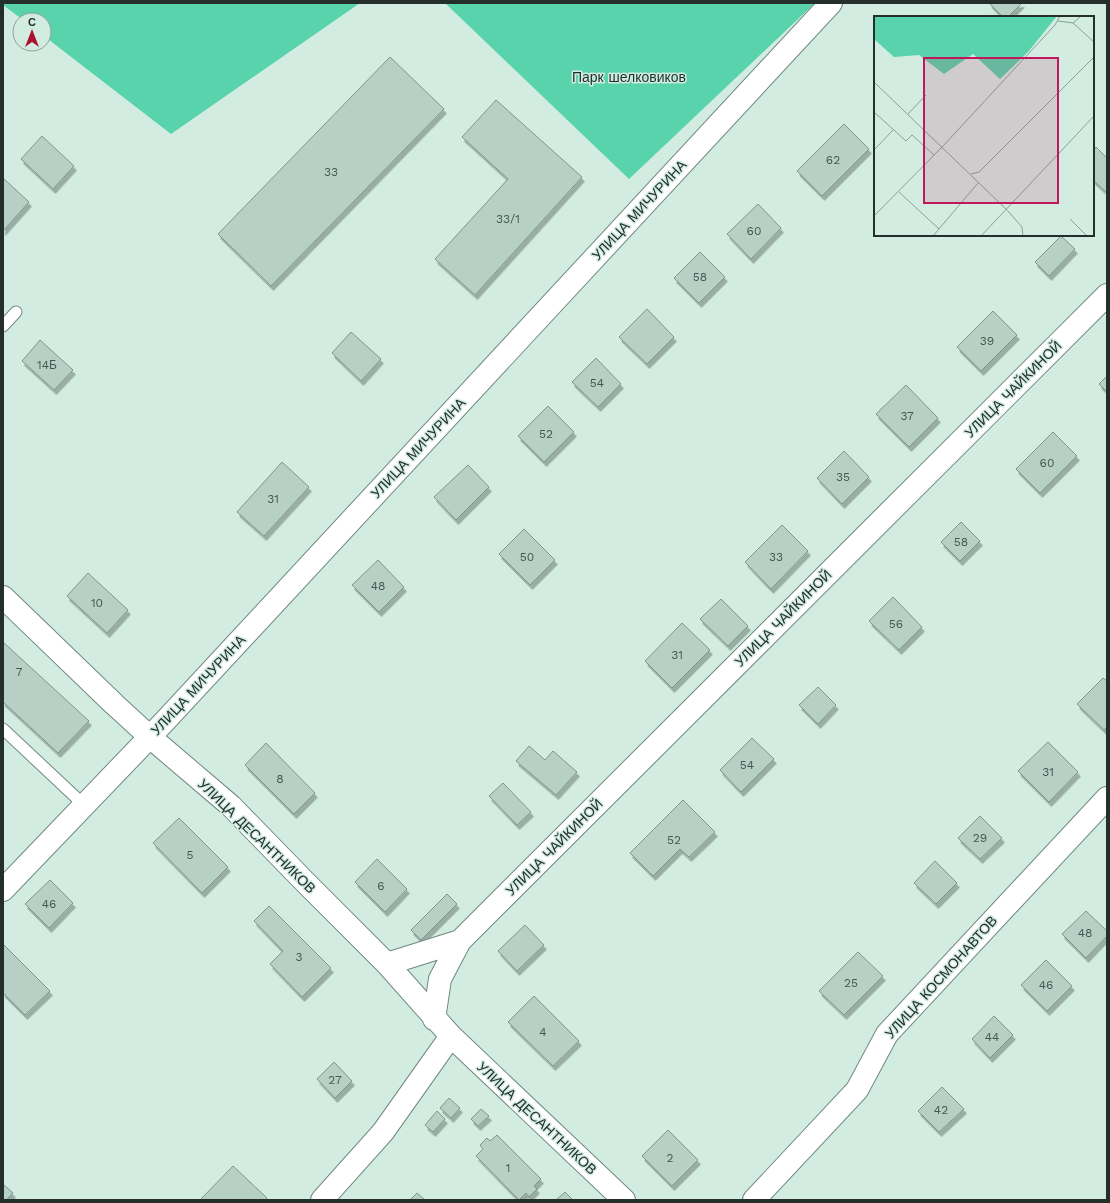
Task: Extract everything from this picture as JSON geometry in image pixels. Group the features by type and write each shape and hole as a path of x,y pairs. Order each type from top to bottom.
{"street":[{"name":"УЛИЦА МИЧУРИНА","path":"3,890 150,737 831,3"},
{"name":"УЛИЦА ЧАЙКИНОЙ","path":"434,1019 440,979 460,941 1107,295"},
{"name":"УЛИЦА ДЕСАНТНИКОВ","path":"3,597 108,699 231,806 387,964 434,1019 624,1200"},
{"name":"УЛИЦА КОСМОНАВТОВ","path":"754,1200 856,1090 887,1034 1107,798"},
{"name":"УЛИЦА ЧАЙКИНОЙ","path":"387,964 460,941"},
{"path":"322,1200 383,1132 451,1036"}],"lane":[{"path":"3,326 16,312"},
{"path":"3,729 84,805"}],"green space":[{"path":"3,3 360,3 171,134 52,42 52,12 12,12 3,5"},
{"name":"Парк шелковиков","path":"445,3 815,3 629,179"}],"building":[{"path":"989,3 1022,3 1009,16 1002,16"},
{"path":"390,57 444,109 271,286 218,234"},
{"path":"496,100 582,177 475,295 435,259 508,179 462,137"},
{"path":"844,124 869,149 822,196 797,171"},
{"path":"42,136 74,166 53,189 21,159"},
{"path":"1096,147 1107,158 1107,193 1094,181 1094,150"},
{"path":"3,178 29,202 3,231"},
{"path":"758,204 781,228 751,259 727,234"},
{"path":"1061,236 1075,249 1049,276 1035,262"},
{"path":"700,252 725,277 699,303 674,278"},
{"path":"647,309 674,337 647,364 619,337"},
{"path":"993,311 1017,335 981,371 957,347"},
{"path":"351,332 381,359 361,381 332,353"},
{"path":"40,340 73,370 54,390 22,361"},
{"path":"596,358 621,384 598,407 572,382"},
{"path":"1107,376 1107,392 1099,384"},
{"path":"906,385 938,418 909,447 876,414"},
{"path":"548,406 574,432 544,462 518,436"},
{"path":"1053,432 1077,456 1040,493 1016,469"},
{"path":"844,451 869,477 842,504 817,478"},
{"path":"282,462 309,487 264,536 237,512"},
{"path":"468,465 489,487 456,520 434,497"},
{"path":"961,522 980,541 960,561 941,542"},
{"path":"782,525 808,551 771,589 745,562"},
{"path":"524,529 555,560 530,585 499,554"},
{"path":"378,560 404,587 379,612 352,585"},
{"path":"88,573 128,610 107,633 67,596"},
{"path":"893,597 922,627 899,650 869,621"},
{"path":"721,599 748,626 728,646 700,619"},
{"path":"682,623 710,650 672,688 645,661"},
{"path":"3,642 89,721 58,753 3,702"},
{"path":"1103,678 1107,681 1107,727 1104,730 1077,704"},
{"path":"818,687 836,705 818,724 799,705"},
{"path":"752,738 774,759 741,792 720,770"},
{"path":"1048,742 1078,772 1049,802 1018,771"},
{"path":"266,743 315,793 294,814 245,765"},
{"path":"529,746 545,760 553,751 577,772 556,795 516,761"},
{"path":"503,783 531,812 517,825 489,796"},
{"path":"683,800 715,832 689,857 680,849 653,876 630,853"},
{"path":"980,816 1002,838 980,859 958,838"},
{"path":"179,818 228,867 202,893 153,843"},
{"path":"377,859 407,889 385,912 355,882"},
{"path":"935,861 957,883 936,904 914,883"},
{"path":"50,880 73,903 49,928 25,904"},
{"path":"447,894 457,904 421,940 411,930"},
{"path":"269,906 331,968 302,997 270,964 283,951 254,921"},
{"path":"1086,911 1107,931 1107,936 1086,958 1062,934"},
{"path":"525,925 544,945 517,971 498,951"},
{"path":"3,944 50,991 25,1015 3,993"},
{"path":"858,952 883,976 844,1015 819,991"},
{"path":"1046,960 1072,986 1047,1011 1021,985"},
{"path":"534,996 579,1041 553,1066 508,1022"},
{"path":"994,1016 1013,1035 990,1058 972,1039"},
{"path":"334,1062 352,1081 335,1098 317,1079"},
{"path":"942,1087 964,1109 939,1132 918,1111"},
{"path":"449,1098 460,1108 451,1118 440,1108"},
{"path":"481,1109 489,1116 478,1126 471,1119"},
{"path":"437,1111 445,1119 433,1132 425,1125"},
{"path":"668,1130 698,1160 672,1186 642,1156"},
{"path":"497,1135 541,1179 534,1186 537,1189 529,1197 526,1193 519,1200 476,1156 483,1149 480,1145 487,1138 490,1141"},
{"path":"233,1166 267,1198 265,1200 200,1200"},
{"path":"3,1184 13,1193 6,1200 3,1200"},
{"path":"565,1192 573,1200 556,1200"},
{"path":"417,1193 425,1200 410,1200"}]}
